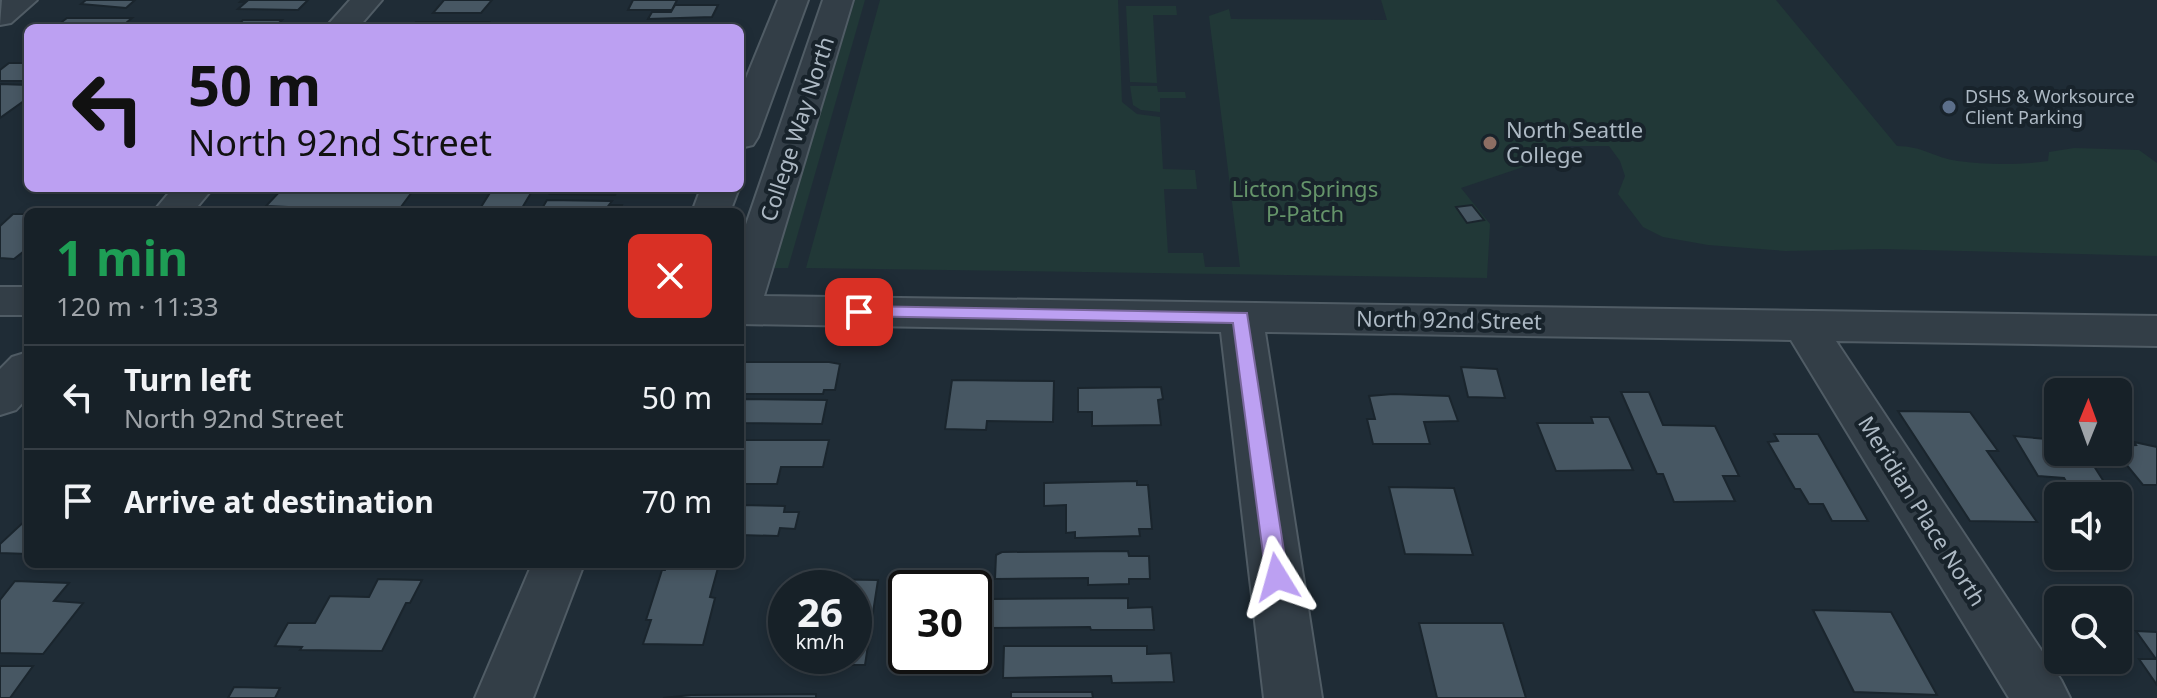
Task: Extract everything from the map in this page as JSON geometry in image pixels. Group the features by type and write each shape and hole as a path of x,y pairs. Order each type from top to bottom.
{"street":[{"path":"0,16 22,0"},
{"path":"345,24 367,0"},
{"name":"College Way North","path":"744,127 793,0"},
{"name":"College Way North","path":"744,294 838,0"},
{"path":"176,208 190,192"},
{"path":"0,301 24,301"},
{"name":"North 92nd Street","path":"744,307 2157,331"},
{"path":"1241,317 1293,698"},
{"name":"Meridian Place North","path":"1803,324 2041,698"},
{"path":"0,398 24,372"},
{"path":"504,698 556,568"}],"green space":[{"path":"855,0 865,0 788,268 773,268"},
{"name":"North Seattle College","path":"880,0 1118,0 1122,102 1137,114 1160,117 1163,169 1195,170 1197,189 1164,189 1168,253 1203,253 1205,267 1240,267 1209,16 1229,9 1231,19 1387,20 1381,0 1776,0 1897,146 1950,159 1991,164 2048,161 2049,152 2074,148 2139,150 2157,163 2157,256 1882,249 1785,251 1708,245 1663,237 1643,227 1618,194 1625,176 1620,161 1609,146 1563,146 1547,159 1461,188 1490,224 1487,278 806,268"},
{"path":"1126,6 1176,6 1177,15 1153,15 1157,83 1130,82"},
{"path":"1130,86 1157,86 1158,92 1185,92 1186,98 1160,98 1160,112 1141,110 1133,105"}],"building":[{"path":"86,0 135,0 126,8 81,4"},
{"path":"308,0 298,10 238,9 246,2 240,2"},
{"path":"444,0 492,0 481,13 433,13"},
{"path":"633,0 677,0 672,10 628,10"},
{"path":"675,5 718,5 712,17 648,19 652,12 671,12"},
{"path":"67,18 132,18 125,24 59,24"},
{"path":"243,20 282,20 278,24 239,24"},
{"path":"416,22 489,22 488,24 414,24"},
{"path":"9,63 24,63 24,81 0,81 0,70"},
{"path":"0,84 24,85 24,101 0,118"},
{"path":"279,192 412,192 400,208 266,206"},
{"path":"490,192 532,192 522,208 481,207"},
{"path":"551,192 616,192 615,195 550,194"},
{"path":"547,200 612,201 609,205 622,205 621,208 542,208"},
{"path":"1472,205 1484,220 1467,223 1456,207"},
{"path":"13,214 24,214 24,251 14,259 0,258 0,226"},
{"path":"744,362 840,364 835,390 824,390 823,394 744,394"},
{"path":"1461,367 1497,369 1505,398 1468,397"},
{"path":"952,380 1054,381 1053,422 987,421 986,430 945,429"},
{"path":"1161,387 1163,399 1158,400 1161,425 1092,426 1092,412 1078,412 1078,388"},
{"path":"1621,392 1649,392 1663,425 1715,426 1739,476 1723,476 1735,501 1674,502 1663,474 1657,474"},
{"path":"1369,396 1449,396 1458,421 1424,422 1430,444 1373,444 1367,419 1375,419"},
{"path":"744,399 827,400 822,424 744,423"},
{"path":"1898,411 1970,412 1998,451 1987,451 2037,522 1970,521"},
{"path":"1591,417 1609,417 1633,470 1556,471 1537,423 1593,423"},
{"path":"1774,434 1818,434 1868,521 1832,521 1823,504 1809,504 1800,489 1795,489 1768,442 1778,441"},
{"path":"2014,436 2044,439 2044,466 2094,466 2104,482 2066,482 2064,478 2038,476"},
{"path":"744,440 829,440 823,467 781,467 777,484 744,484"},
{"path":"2134,442 2157,447 2157,485 2143,485 2127,466 2132,466 2132,445 2136,445"},
{"path":"1137,481 1137,485 1148,485 1152,529 1139,529 1140,536 1075,538 1075,532 1066,533 1066,505 1044,506 1044,483"},
{"path":"1389,487 1454,488 1473,555 1405,554"},
{"path":"744,505 785,506 784,512 799,512 795,529 780,528 778,536 744,535"},
{"path":"24,522 24,554 0,553 0,544"},
{"path":"1128,551 1129,556 1149,556 1150,579 1129,579 1129,584 1088,585 1088,578 995,579 996,555 1002,552"},
{"path":"718,568 710,597 715,598 703,645 643,644 651,620 646,620 662,570"},
{"path":"378,579 422,580 410,603 406,603 382,651 300,650 302,647 275,646 288,623 315,623 330,596 369,597"},
{"path":"872,580 878,580 872,619"},
{"path":"15,581 69,583 54,601 83,603 43,654 0,653 0,600"},
{"path":"1128,598 1128,608 1152,607 1154,630 992,628 992,599"},
{"path":"1813,610 1891,612 1937,695 1854,692"},
{"path":"1419,623 1503,623 1526,698 1437,698"},
{"path":"2136,631 2157,632 2157,685 2139,659 2156,659"},
{"path":"1004,646 1147,646 1147,654 1171,653 1174,682 1112,683 1111,676 1003,678"},
{"path":"0,666 33,666 10,698 0,698"},
{"path":"234,687 280,688 275,698 228,698"},
{"path":"1011,692 1092,692 1093,698 1011,698"},
{"path":"816,694 816,698 663,698 691,695"}],"place":[{"name":"DSHS & Worksource Client Parking","path":"1949,107"},
{"name":"North Seattle College","path":"1490,143"}],"route":[{"path":"859,312 1241,317 1277,577"}],"park label":[{"name":"Licton Springs P-Patch","path":"1305,202"}]}
